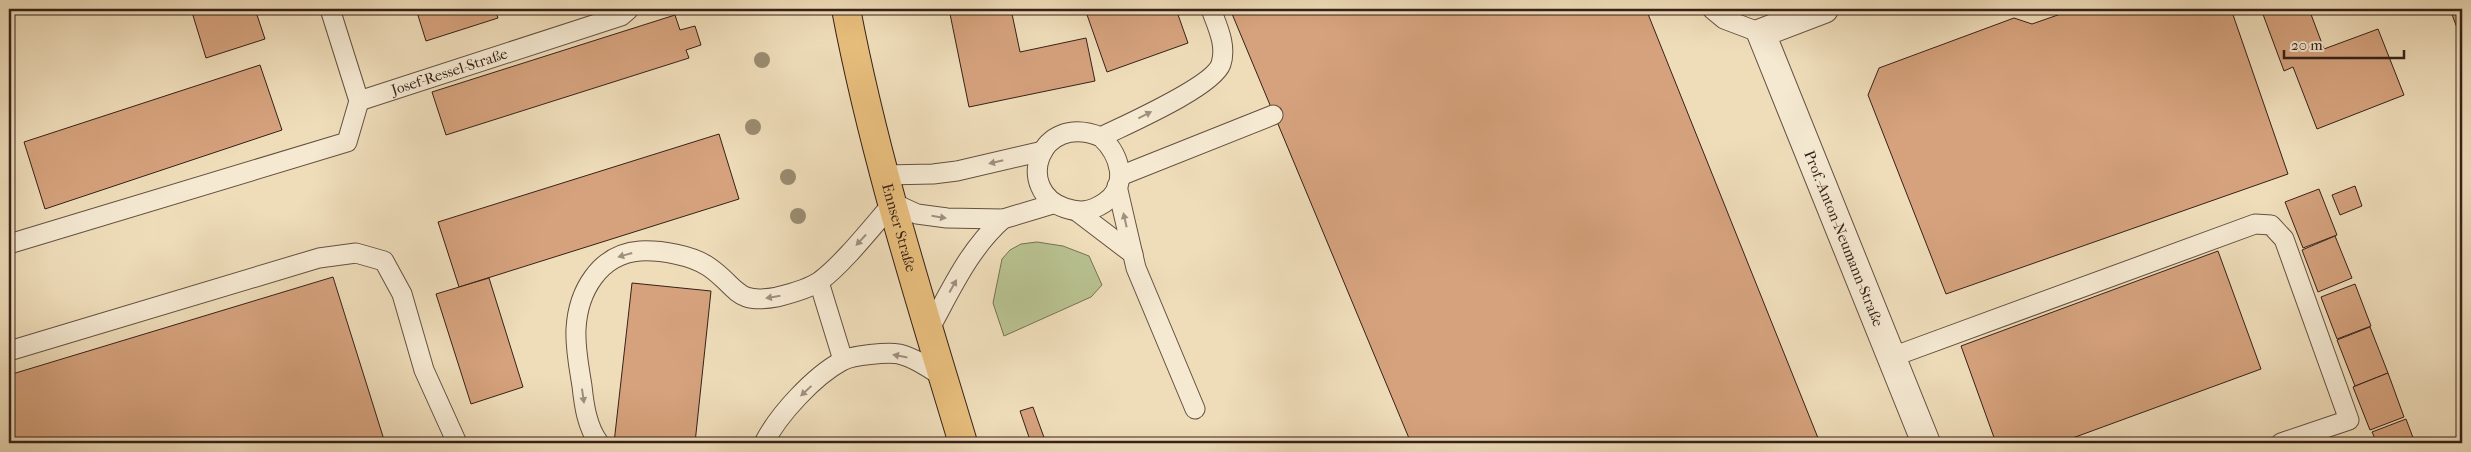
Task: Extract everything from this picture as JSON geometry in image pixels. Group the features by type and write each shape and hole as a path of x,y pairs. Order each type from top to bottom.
{"main road":[{"name":"Ennser Straße","path":"846,9 870,119 885,175 963,443"}],"street":[{"path":"1761,33 1824,9"},
{"name":"Prof.-Anton-Neumann-Straße","path":"1761,33 1926,443"}],"lane":[{"path":"9,244 347,142 359,100 330,9"},
{"name":"Josef-Ressel-Straße","path":"359,100 621,16 629,9"},
{"path":"1101,137 1183,96 1204,82 1220,66 1223,43 1211,9"},
{"path":"1712,9 1724,19 1761,33"},
{"path":"1079,213 1095,209 1109,200 1118,181 1273,115"},
{"path":"1133,254 1079,213 1052,204 1043,193 1038,179 1038,164 1043,151 1054,138 1069,131 1086,131 1101,137 1112,148 1118,162 1118,181 1136,268 1195,409"},
{"path":"885,175 934,174 957,171 1043,151"},
{"path":"599,443 594,437 586,412 578,362 576,329 580,304 588,285 601,267 620,255 640,251 665,253 691,259 709,267 739,295 754,299 778,297 819,282 893,203 917,214 947,218 1003,219 1052,204"},
{"path":"930,328 970,255 986,234 1003,219"},
{"path":"1892,357 2255,224 2271,226 2284,239 2349,420 2281,443"},
{"path":"9,351 319,258 356,253 384,261 402,294 424,370 456,443"},
{"path":"819,282 843,360"},
{"path":"764,443 773,424 807,389 843,360 884,354 898,354 913,359 943,377"}],"green space":[{"path":"1037,242 1063,246 1089,256 1102,285 1091,297 1004,336 993,303 1002,259 1010,250 1021,244"}],"building":[{"path":"191,9 255,9 265,39 206,58"},
{"path":"416,9 495,9 498,18 426,41"},
{"path":"949,9 1011,9 1020,52 1086,38 1095,81 969,107"},
{"path":"1085,9 1176,9 1188,43 1107,72"},
{"path":"1230,9 1646,9 1820,443 1411,443"},
{"path":"2075,9 2231,9 2288,174 1946,294 1868,95 1879,68 2014,18 2032,24"},
{"path":"2261,9 2309,9 2324,49 2378,29 2404,95 2317,129 2293,67 2284,71"},
{"path":"2450,9 2462,9 2462,35 2460,36"},
{"path":"675,15 680,30 695,26 701,45 686,50 689,58 446,135 432,92"},
{"path":"260,65 282,130 45,209 24,142"},
{"path":"719,134 739,199 459,287 438,222"},
{"path":"2355,186 2362,206 2340,215 2332,195"},
{"path":"2319,189 2337,235 2303,248 2285,202"},
{"path":"2335,236 2352,278 2318,292 2302,250"},
{"path":"2218,251 2261,369 2059,443 1996,443 1961,346"},
{"path":"333,277 385,443 9,443 9,441 15,439 9,420 9,375"},
{"path":"489,278 523,387 471,404 436,294"},
{"path":"632,283 711,291 695,443 614,443"},
{"path":"2355,284 2371,326 2337,339 2321,297"},
{"path":"2370,327 2388,373 2355,386 2337,340"},
{"path":"2388,373 2404,417 2370,430 2353,387"},
{"path":"1033,407 1046,443 1031,443 1020,411"},
{"path":"2406,419 2415,443 2377,443 2372,432"},
{"path":"2077,437 2080,443 2059,443"}]}
